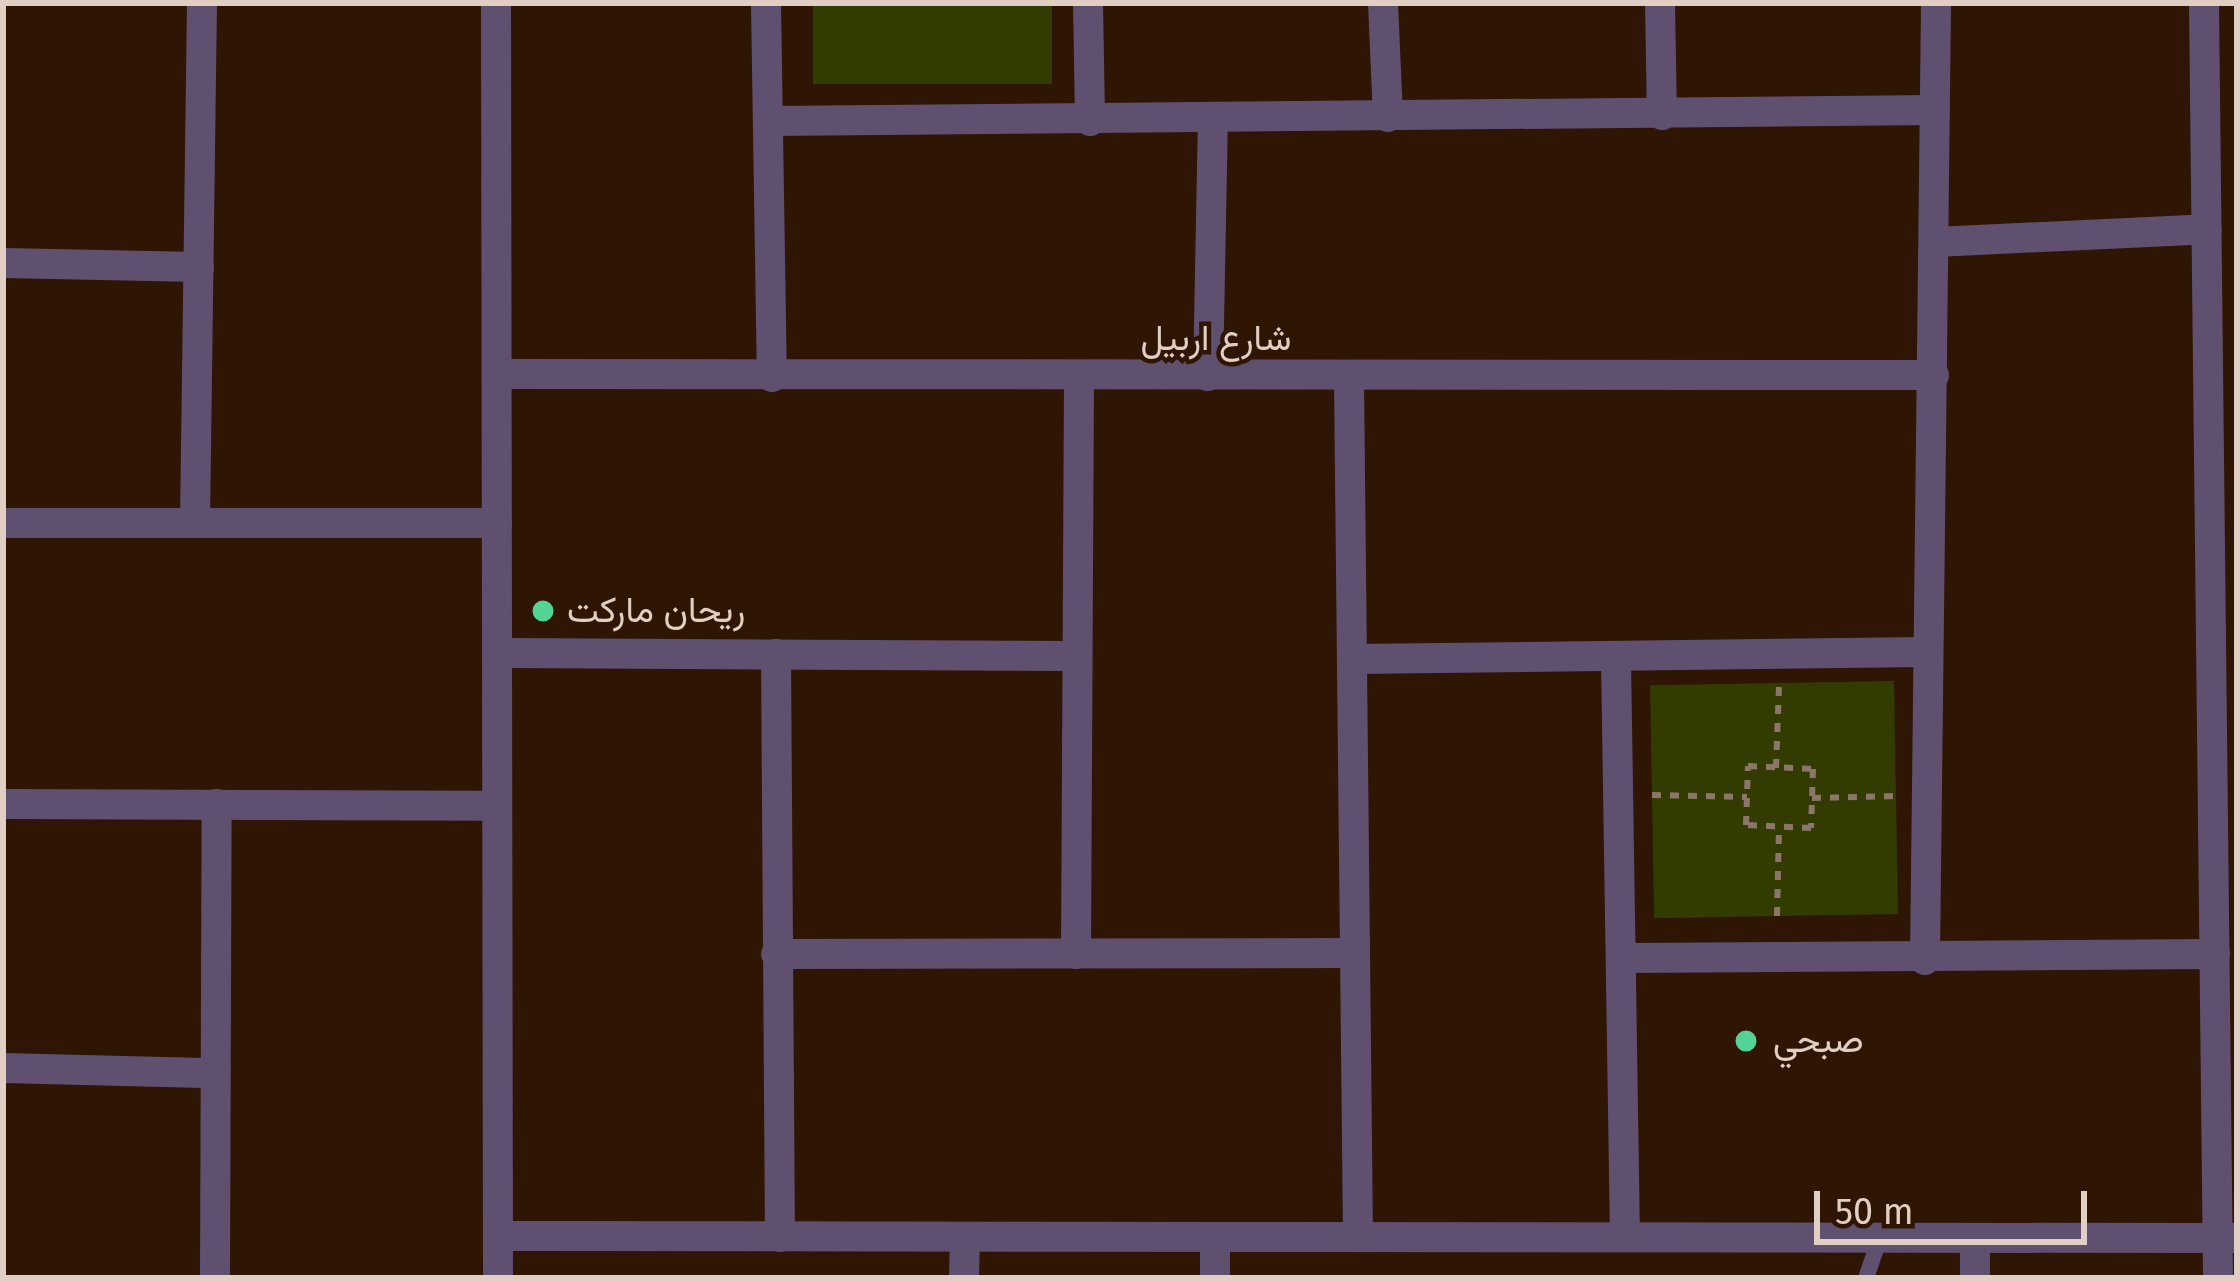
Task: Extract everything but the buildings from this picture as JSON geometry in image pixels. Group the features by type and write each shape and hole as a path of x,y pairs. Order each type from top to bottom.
{"street":[{"path":"195,523 202,3"},
{"path":"496,3 498,1278"},
{"path":"766,3 772,377"},
{"path":"1088,3 1090,121"},
{"path":"1383,3 1388,117"},
{"path":"1660,3 1661,115"},
{"path":"1924,960 1936,3"},
{"path":"2204,3 2207,229 2223,444 2215,954 2227,1238 2218,1278"},
{"path":"769,121 1935,110"},
{"path":"1208,376 1213,120"},
{"path":"1935,242 2207,229"},
{"path":"3,263 199,267"},
{"name":"شارع اربيل","path":"496,374 1349,379 1934,375"},
{"path":"1076,954 1079,378"},
{"path":"1349,379 1358,1238"},
{"path":"3,523 497,523"},
{"path":"497,652 1077,656"},
{"path":"1354,659 1926,652"},
{"path":"776,654 780,1237"},
{"path":"1616,659 1626,958 1625,1237"},
{"path":"3,804 497,806"},
{"path":"215,1278 217,804"},
{"path":"776,954 1353,953"},
{"path":"1626,958 1924,960 2215,954"},
{"path":"3,1068 214,1073"},
{"path":"498,1236 2227,1238"},
{"path":"964,1237 964,1278"},
{"path":"1215,1278 1216,1237"},
{"path":"1975,1238 1975,1278"}],"lane":[{"path":"1866,1278 1879,1241"}],"path":[{"path":"1776,768 1779,683"},
{"path":"1748,766 1776,768 1814,769 1811,828 1746,825 1748,766"},
{"path":"1652,796 1747,797"},
{"path":"1812,798 1925,796"},
{"path":"1777,916 1779,827"}],"green space":[{"path":"813,3 1052,3 1052,84 813,84"},
{"path":"1894,681 1898,914 1654,918 1650,685"}],"place":[{"name":"ريحان ماركت","path":"543,611"},
{"name":"صبحي","path":"1746,1041"}]}
